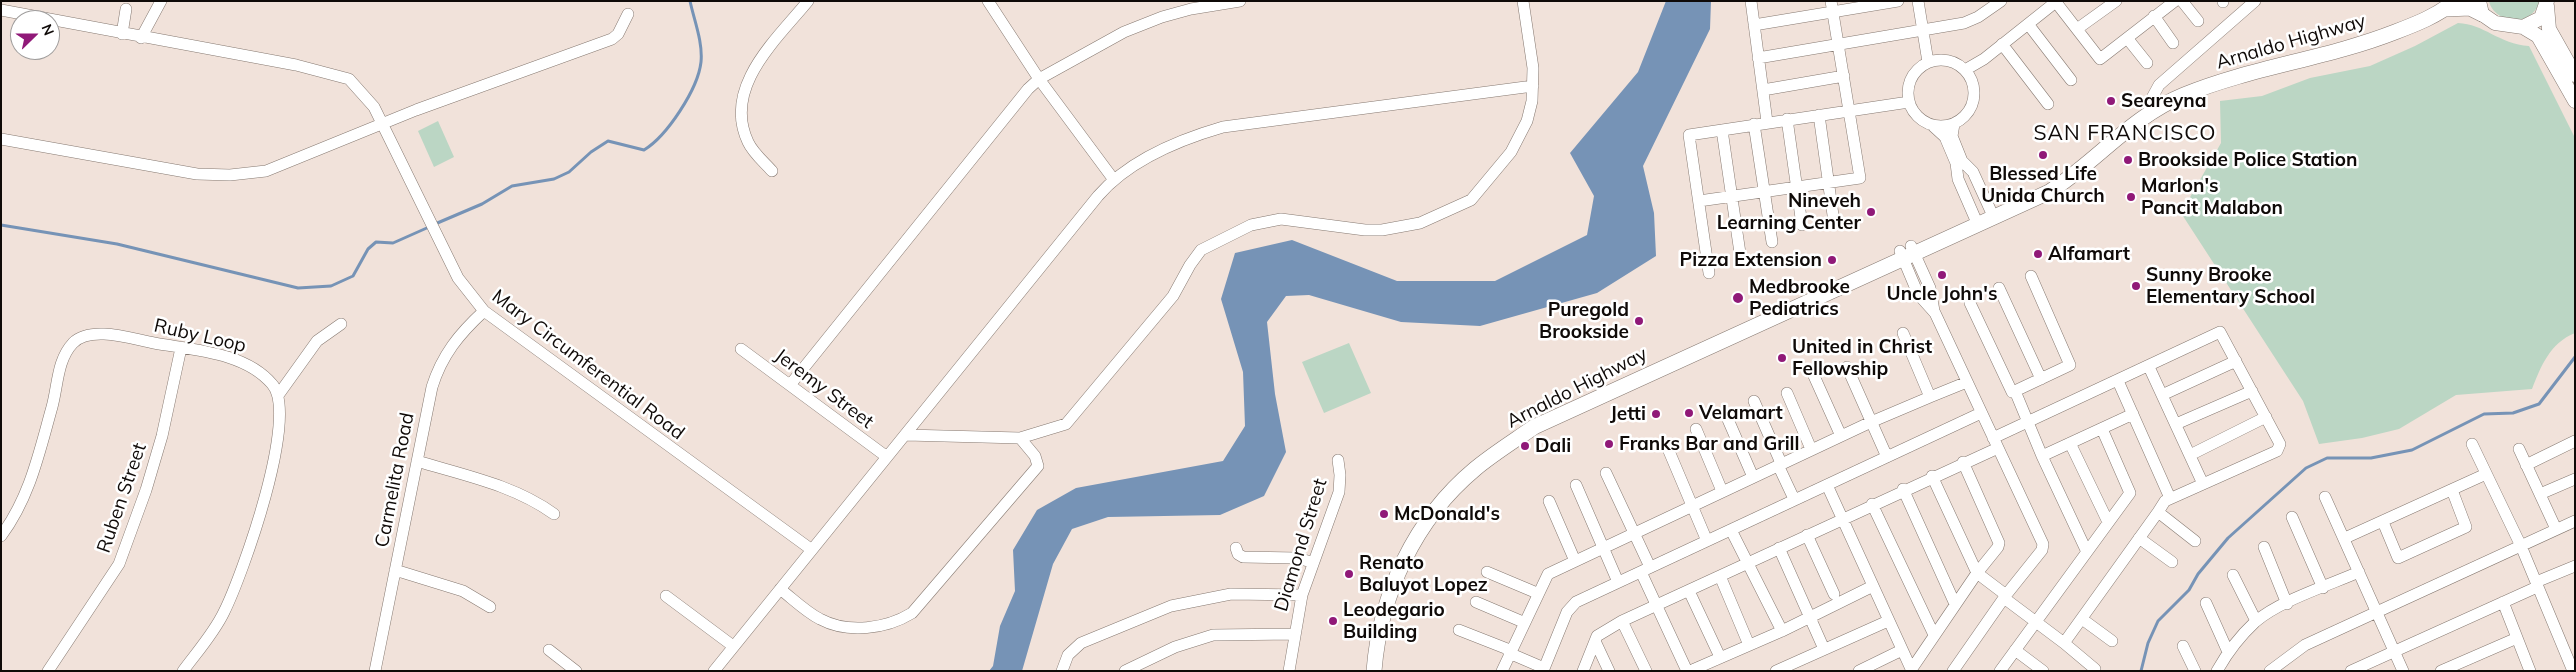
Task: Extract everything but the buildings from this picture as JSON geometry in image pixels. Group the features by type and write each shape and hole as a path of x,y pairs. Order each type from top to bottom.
{"main road":[{"name":"Arnaldo Highway","path":"1374,671 1382,616 1401,565 1429,517 1474,470 1534,427 1992,214 2046,184 2095,148 2143,117 2183,95 2220,81 2349,48 2417,23 2450,5"},
{"path":"2450,5 2480,8"}],"street":[{"path":"141,38 161,1"},
{"path":"772,171 753,150 744,134 741,120 742,97 752,71 808,1"},
{"path":"988,1 1039,79 1114,180"},
{"path":"790,385 1003,118 1039,79 1094,47 1155,20 1191,9 1240,1"},
{"path":"906,435 1020,438 1058,428 1071,421 1173,296 1194,258 1201,250 1251,225 1281,219 1365,230 1400,227 1433,218 1471,200 1518,142 1527,121 1533,86 1533,68 1523,1"},
{"path":"1751,1 1767,122"},
{"path":"1754,25 1832,6 1898,1"},
{"path":"1918,1 1928,62"},
{"path":"1758,58 1923,32 1964,23 1978,17 2001,1"},
{"path":"2077,29 2116,1"},
{"path":"1965,70 2056,2 2100,59 2175,1"},
{"path":"2182,1 2198,21"},
{"path":"2143,117 2159,85 2255,1"},
{"path":"2523,27 2541,18 2546,2"},
{"path":"2546,2 2549,29 2575,75"},
{"path":"1699,201 1860,178 1832,6"},
{"path":"2480,8 2495,23 2523,27 2538,36 2575,101"},
{"path":"122,34 126,9"},
{"name":"Mary Circumferential Road","path":"1,10 141,38 296,64 342,76 355,84 365,95 383,124 458,278 484,311 812,550"},
{"path":"1,139 197,174 230,175 266,171 383,124 612,39 618,34 628,14"},
{"path":"2154,16 2174,43"},
{"path":"2028,24 2071,80"},
{"path":"2127,38 2147,63"},
{"path":"2002,44 2048,104"},
{"path":"1933,126 1954,124 1964,118 1974,100 1973,84 1965,70 1952,62 1928,62 1914,74 1909,83 1909,102 1918,117 1933,126 1945,138 1956,163 1958,179 1976,221"},
{"path":"1763,90 1844,76"},
{"path":"714,671 1098,196 1114,180 1150,156 1181,141 1223,127 1533,86"},
{"path":"1709,273 1689,135 1909,102"},
{"path":"1819,115 1833,215"},
{"path":"1787,119 1802,225"},
{"path":"1754,124 1772,242"},
{"path":"1954,124 1952,136 1962,161 1974,172 1992,214"},
{"path":"1722,130 1740,253"},
{"path":"1907,253 1918,294 1935,313 2043,544 2042,550 2005,597 1953,671"},
{"path":"1970,302 2012,392 2015,391 2070,365 2031,276"},
{"path":"1999,288 2041,379"},
{"name":"Carmelita Road","path":"375,671 417,461 437,372 454,342 484,311"},
{"path":"183,671 223,614 235,587 272,469 280,425 279,394 317,341 341,324"},
{"path":"1583,671 1595,641 1601,632 1963,462 2028,422 2149,367 2220,332 2280,444 2278,451 2170,498 2064,643"},
{"path":"1903,333 1930,397"},
{"name":"Ruby Loop","path":"1,536 15,517 27,493 53,404 61,362 72,344 79,338 99,334 180,348 250,364 273,384 279,394"},
{"name":"Ruben Street","path":"48,671 119,564 140,508 157,454 180,348"},
{"name":"Jeremy Street","path":"741,349 887,457"},
{"path":"2162,395 2236,361"},
{"path":"1846,367 1887,457"},
{"path":"2149,367 2203,484"},
{"path":"1814,376 1841,436"},
{"path":"2118,381 2170,498"},
{"path":"1502,671 1523,622 1548,574 1753,476 1871,422 1967,382"},
{"path":"2015,391 2042,456 2086,550"},
{"path":"2176,424 2252,391"},
{"path":"1787,393 1811,450"},
{"path":"1754,401 1794,499"},
{"path":"1459,630 1543,669 1570,608 1588,596 1981,413"},
{"path":"2042,456 2133,414"},
{"path":"1726,415 1753,476"},
{"path":"2190,455 2266,417"},
{"path":"1696,429 1722,491"},
{"path":"2000,671 2086,550 2130,493 2102,429"},
{"path":"780,589 816,617 828,623 844,626 886,625 912,613 1038,466 1035,456 1020,438"},
{"path":"2526,465 2575,441"},
{"path":"2070,443 2108,522"},
{"path":"1666,444 1707,541"},
{"path":"2472,444 2521,546 2573,671"},
{"path":"2519,449 2556,529"},
{"name":"Diamond Street","path":"1289,671 1302,595 1312,562 1339,492 1340,475 1338,460"},
{"path":"417,461 510,490 542,505 554,514"},
{"path":"1911,670 1955,604 1998,547 1999,542 1963,462"},
{"path":"1606,473 1635,532 1656,605 1688,671 1782,631 1873,586"},
{"path":"2345,538 2384,522 2486,474"},
{"path":"1932,476 1977,573 2095,669"},
{"path":"2540,494 2575,479"},
{"path":"1576,485 1618,582"},
{"path":"1827,485 1911,670"},
{"path":"1903,490 1955,604"},
{"path":"2384,522 2398,558 2466,527 2452,490"},
{"path":"2325,497 2403,671"},
{"path":"1549,501 1575,561"},
{"path":"1872,504 1934,635"},
{"path":"2158,512 2194,541"},
{"path":"2292,517 2323,588"},
{"path":"2270,671 2305,645 2575,521"},
{"path":"1731,530 1782,631"},
{"path":"1807,535 1834,594"},
{"path":"2139,538 2172,562"},
{"path":"2264,547 2288,604"},
{"path":"1236,548 1238,554 1243,557 1296,558 1312,562"},
{"path":"1779,548 1824,649"},
{"path":"2357,669 2394,650 2503,602 2575,566"},
{"path":"395,570 464,592 490,607"},
{"path":"1487,572 1537,593"},
{"path":"2217,671 2228,652 2256,621 2288,604 2360,572"},
{"path":"2233,574 2256,621"},
{"path":"1720,576 1749,645"},
{"path":"1689,590 1720,657"},
{"path":"1062,671 1068,655 1082,643 1171,606 1231,594 1302,595"},
{"path":"666,596 733,646"},
{"path":"1476,602 1523,622"},
{"path":"2503,602 2530,671"},
{"path":"2206,603 2228,652"},
{"path":"2082,620 2112,641"},
{"path":"1622,621 1646,671"},
{"path":"1776,671 1796,667 1824,649 1888,621"},
{"path":"1125,671 1175,647 1213,635 1294,634"},
{"path":"2441,671 2517,638"},
{"path":"1595,641 1609,671"},
{"path":"2184,646 2195,671"},
{"path":"549,650 576,671"},
{"path":"1865,669 1902,650"},
{"path":"2015,650 2043,671"}],"green space":[{"path":"2489,1 2541,1 2530,15 2520,20 2514,20 2498,15"},
{"path":"2458,23 2476,27 2509,42 2529,46 2575,138 2575,333 2566,337 2553,349 2543,364 2532,389 2456,395 2399,429 2362,438 2319,444 2303,401 2181,213 2221,143 2220,101 2262,96 2310,78 2370,66 2415,46"},
{"path":"438,121 454,157 434,167 418,131"},
{"path":"1349,343 1371,393 1324,413 1302,362"}],"water":[{"path":"1666,1 1711,1 1710,29 1643,166 1654,213 1656,256 1597,293 1480,326 1401,322 1309,295 1286,296 1267,322 1275,394 1286,452 1264,496 1220,515 1108,517 1072,529 1053,564 1022,671 989,671 993,666 1000,626 1015,591 1013,550 1037,510 1076,488 1223,461 1245,426 1243,372 1221,299 1235,253 1292,240 1397,281 1495,281 1587,235 1594,196 1570,153 1638,72"}],"waterway":[{"path":"435,224 482,204 512,186 554,179 569,172 591,152 608,141 644,150 653,143 680,111 699,73 701,47 690,1"},
{"path":"1,225 117,244 298,288 331,286 353,276 368,249 376,242 393,243 429,227"},
{"path":"2141,671 2148,643 2158,621 2189,590 2198,574 2228,538 2306,468 2327,458 2371,458 2412,450 2484,414 2513,413 2539,404 2575,357"}],"place":[{"name":"Seareyna","path":"2111,101"},
{"name":"Blessed Life Unida Church","path":"2043,155"},
{"name":"Brookside Police Station","path":"2128,160"},
{"name":"Marlon's Pancit Malabon","path":"2131,197"},
{"name":"Nineveh Learning Center","path":"1871,212"},
{"name":"Alfamart","path":"2038,254"},
{"name":"Pizza Extension","path":"1832,260"},
{"name":"Uncle John's","path":"1942,275"},
{"name":"Sunny Brooke Elementary School","path":"2136,286"},
{"name":"Medbrooke Pediatrics","path":"1738,298"},
{"name":"Puregold Brookside","path":"1639,321"},
{"name":"United in Christ Fellowship","path":"1782,358"},
{"name":"Velamart","path":"1689,413"},
{"name":"Jetti","path":"1656,414"},
{"name":"Franks Bar and Grill","path":"1609,444"},
{"name":"Dali","path":"1525,446"},
{"name":"McDonald's","path":"1384,514"},
{"name":"Renato Baluyot Lopez","path":"1349,574"},
{"name":"Leodegario Building","path":"1333,621"}],"district":[{"name":"SAN FRANCISCO","path":"2125,134"}]}
